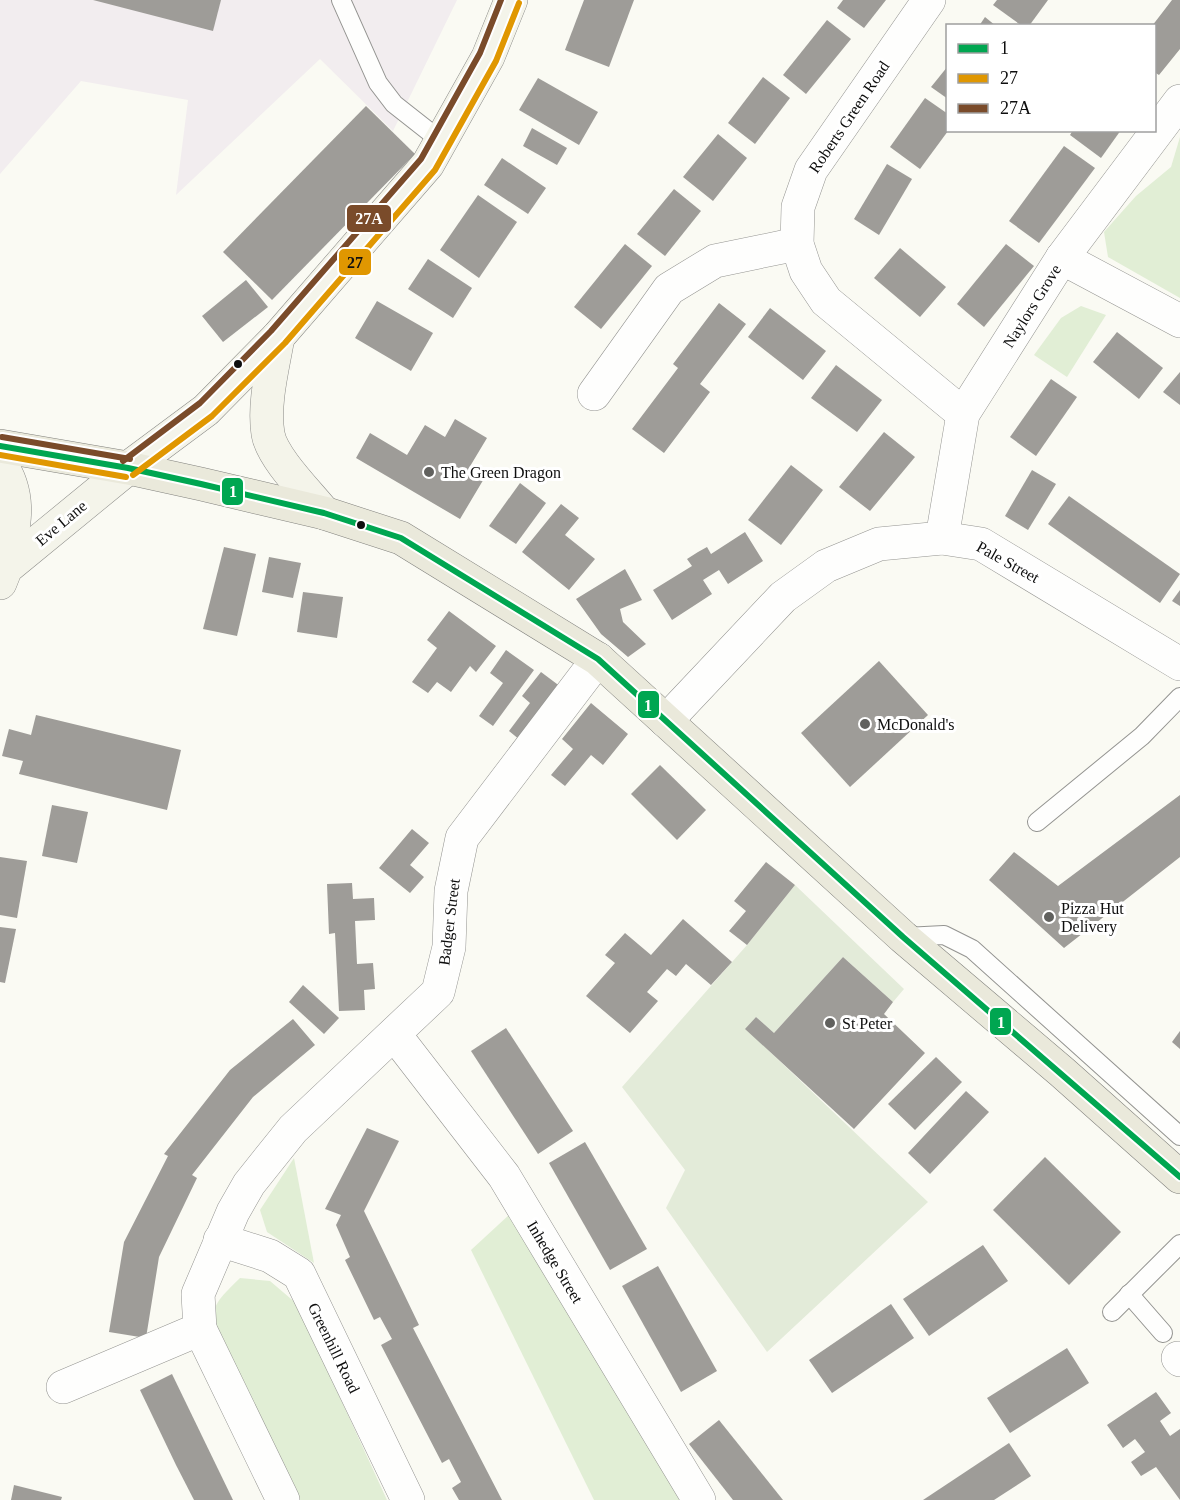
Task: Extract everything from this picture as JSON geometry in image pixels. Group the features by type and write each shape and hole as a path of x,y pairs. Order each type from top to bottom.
{"main road":[{"name":"Eve Lane","path":"3,576 128,468 206,410 278,337 428,164 488,57 511,0"},
{"path":"278,337 267,406 268,436 282,461 324,513"},
{"path":"0,446 128,468 324,513 401,538 598,659 903,937 1062,1072 1180,1177"},
{"path":"0,463 7,474 16,507 3,576"}],"street":[{"name":"Roberts Green Road","path":"929,0 811,170 798,207 797,244 806,271 826,301 963,414"},
{"name":"Naylors Grove","path":"942,538 963,414 1062,258 1180,100"},
{"path":"594,394 669,289 716,261 797,244"},
{"path":"1062,258 1180,321"},
{"name":"Pale Street","path":"666,721 783,597 826,566 879,544 942,538 981,544 1180,664"},
{"name":"Badger Street","path":"220,1240 249,1184 286,1138 438,992 449,947 451,891 462,838 598,659"},
{"name":"Inhedge Street","path":"395,1035 504,1176 699,1500"},
{"path":"220,1240 198,1294 200,1329 283,1500"},
{"name":"Greenhill Road","path":"220,1240 270,1256 299,1274 408,1500"},
{"path":"63,1388 200,1329"}],"lane":[{"path":"341,0 378,83 394,104 441,141"},
{"path":"1037,822 1142,736 1180,697"},
{"path":"903,937 944,935 972,950 1180,1136"},
{"path":"1112,1312 1180,1244"},
{"path":"1130,1294 1174,1350"}],"shaded area":[{"path":"0,0 457,0 393,131 320,59 176,195 188,100 81,81 0,174"}],"green space":[{"path":"1180,137 1180,298 1108,257 1104,232 1136,196 1171,167"},
{"path":"1081,306 1106,315 1067,377 1034,355 1061,318"},
{"path":"795,885 904,989 893,1002 843,957 774,1033 756,1017 746,1029 928,1202 767,1352 666,1208 685,1170 622,1087 747,945"},
{"path":"294,1158 314,1263 267,1232 260,1210"},
{"path":"511,1213 688,1500 594,1500 471,1250"},
{"path":"240,1278 270,1281 297,1304 387,1500 300,1500 212,1338 214,1310 221,1298"}],"building":[{"path":"93,0 221,0 213,31"},
{"path":"584,0 634,0 609,67 565,50"},
{"path":"843,0 886,0 864,28 837,8"},
{"path":"997,0 1048,0 1030,24 1019,24 993,5"},
{"path":"1172,0 1180,0 1180,49 1159,75 1156,73 1156,24 1154,24"},
{"path":"985,17 994,24 980,24"},
{"path":"827,20 851,39 806,94 783,75"},
{"path":"946,68 946,98 931,87"},
{"path":"763,77 790,98 755,144 728,123"},
{"path":"538,78 598,112 579,145 519,110"},
{"path":"925,98 946,113 947,132 920,169 890,147"},
{"path":"366,106 415,154 272,300 223,252"},
{"path":"532,128 567,148 557,165 523,146"},
{"path":"1072,132 1120,132 1101,158 1070,135"},
{"path":"718,134 747,158 713,201 683,177"},
{"path":"1064,146 1095,168 1039,243 1009,221"},
{"path":"502,158 546,188 528,214 484,185"},
{"path":"887,164 912,179 879,235 854,219"},
{"path":"674,189 701,211 665,256 637,234"},
{"path":"478,195 517,222 479,278 440,250"},
{"path":"625,244 652,266 601,329 574,307"},
{"path":"1006,244 1034,266 984,327 957,304"},
{"path":"900,248 946,287 920,317 874,278"},
{"path":"428,259 472,288 453,318 408,289"},
{"path":"246,280 268,307 223,342 202,316"},
{"path":"377,301 433,333 411,371 355,338"},
{"path":"719,303 746,324 700,384 710,392 664,453 632,429 678,368 673,364"},
{"path":"770,308 826,351 803,380 748,337"},
{"path":"1117,332 1163,368 1139,399 1093,362"},
{"path":"836,365 882,400 857,432 811,398"},
{"path":"1180,372 1180,405 1163,392"},
{"path":"1051,379 1077,397 1036,456 1010,437"},
{"name":"The Green Dragon","path":"455,419 487,438 469,468 485,477 460,519 356,458 370,433 407,455 425,425 445,437"},
{"path":"884,432 915,457 870,511 839,487"},
{"path":"791,465 823,490 781,545 748,520"},
{"path":"1032,470 1056,484 1028,530 1005,516"},
{"path":"520,483 546,503 516,544 489,526"},
{"path":"1069,496 1180,574 1160,603 1048,524"},
{"path":"561,504 579,518 565,535 595,559 569,590 522,552"},
{"path":"745,532 763,561 728,584 719,570 703,580 712,594 672,620 653,590 692,566 687,559 698,552 707,547 711,554"},
{"path":"224,547 256,554 237,636 203,629"},
{"path":"269,557 301,563 293,598 262,592"},
{"path":"625,569 642,600 620,609 623,622 646,644 628,657 601,634 576,599"},
{"path":"1180,590 1180,606 1172,601"},
{"path":"303,592 343,597 337,638 297,632"},
{"path":"449,611 496,646 476,672 470,666 451,692 437,682 428,693 412,682 437,648 427,640"},
{"path":"506,650 534,670 493,726 479,716 503,683 490,673"},
{"name":"McDonald's","path":"879,661 928,715 850,787 801,733"},
{"path":"541,672 561,687 520,740 509,731 530,703 522,696"},
{"path":"591,703 628,734 603,765 591,755 565,786 551,775 573,749 562,739"},
{"path":"36,715 181,750 167,810 19,774 23,761 2,756 9,729 31,735"},
{"path":"660,765 706,810 677,840 631,794"},
{"path":"1180,795 1180,857 1064,948 989,880 1014,852 1058,886"},
{"path":"52,805 88,812 77,863 42,856"},
{"path":"412,829 429,843 410,865 424,877 410,893 379,868"},
{"path":"0,857 27,861 17,918 0,915"},
{"path":"766,862 795,885 747,945 729,931 746,911 734,901"},
{"path":"352,883 353,899 374,898 375,920 355,921 357,964 373,963 375,989 364,990 365,1010 339,1011 335,933 329,934 327,884"},
{"path":"683,919 732,962 711,985 686,964 676,976 667,969 647,992 658,1001 630,1033 586,996 615,963 605,955 625,933 651,955"},
{"path":"0,927 16,929 5,983 0,982"},
{"path":"843,957 893,1002 884,1014 925,1053 854,1129 745,1029 756,1017 774,1033"},
{"path":"303,985 339,1018 324,1034 289,1002"},
{"path":"293,1019 315,1045 253,1097 192,1175 197,1178 159,1257 146,1338 109,1332 124,1242 168,1156 164,1154 230,1070"},
{"path":"506,1028 573,1131 538,1154 471,1051"},
{"path":"1180,1031 1180,1049 1172,1042"},
{"path":"936,1057 962,1082 915,1130 888,1104"},
{"path":"966,1091 989,1112 930,1174 908,1153"},
{"path":"367,1128 399,1141 364,1211 419,1325 413,1328 502,1500 459,1500 452,1488 461,1482 449,1459 442,1463 381,1345 392,1339 380,1317 374,1320 345,1260 350,1257 336,1225 341,1215 325,1209"},
{"path":"585,1142 647,1249 610,1270 549,1163"},
{"path":"1045,1157 1121,1232 1069,1285 993,1210"},
{"path":"983,1245 1008,1281 929,1336 903,1299"},
{"path":"658,1266 717,1371 681,1392 622,1286"},
{"path":"891,1304 914,1338 832,1393 809,1360"},
{"path":"1067,1348 1089,1383 1010,1433 987,1398"},
{"path":"172,1374 233,1500 194,1500 176,1465 140,1390"},
{"path":"1156,1392 1171,1413 1160,1421 1170,1436 1180,1429 1180,1500 1156,1467 1141,1476 1131,1462 1145,1452 1135,1439 1123,1448 1107,1425"},
{"path":"719,1420 783,1500 733,1500 689,1444"},
{"path":"1009,1443 1031,1476 994,1500 923,1500"},
{"path":"14,1485 62,1497 61,1500 11,1500"}],"transit line":[{"name":"27A","path":"123,461 200,403 271,331 421,159 480,53 501,0"},
{"name":"27","path":"133,475 212,416 285,343 435,170 496,61 519,3"},
{"name":"27A","path":"2,437 130,459"},
{"name":"1","path":"0,446 128,468 201,484 324,513 401,538 598,659 903,937 1180,1177"},
{"name":"27","path":"0,455 126,477"}],"place":[{"name":"The Green Dragon","path":"429,472"},
{"name":"McDonald's","path":"865,724"},
{"name":"Pizza Hut Delivery","path":"1049,917"},
{"name":"St Peter","path":"830,1023"}]}
